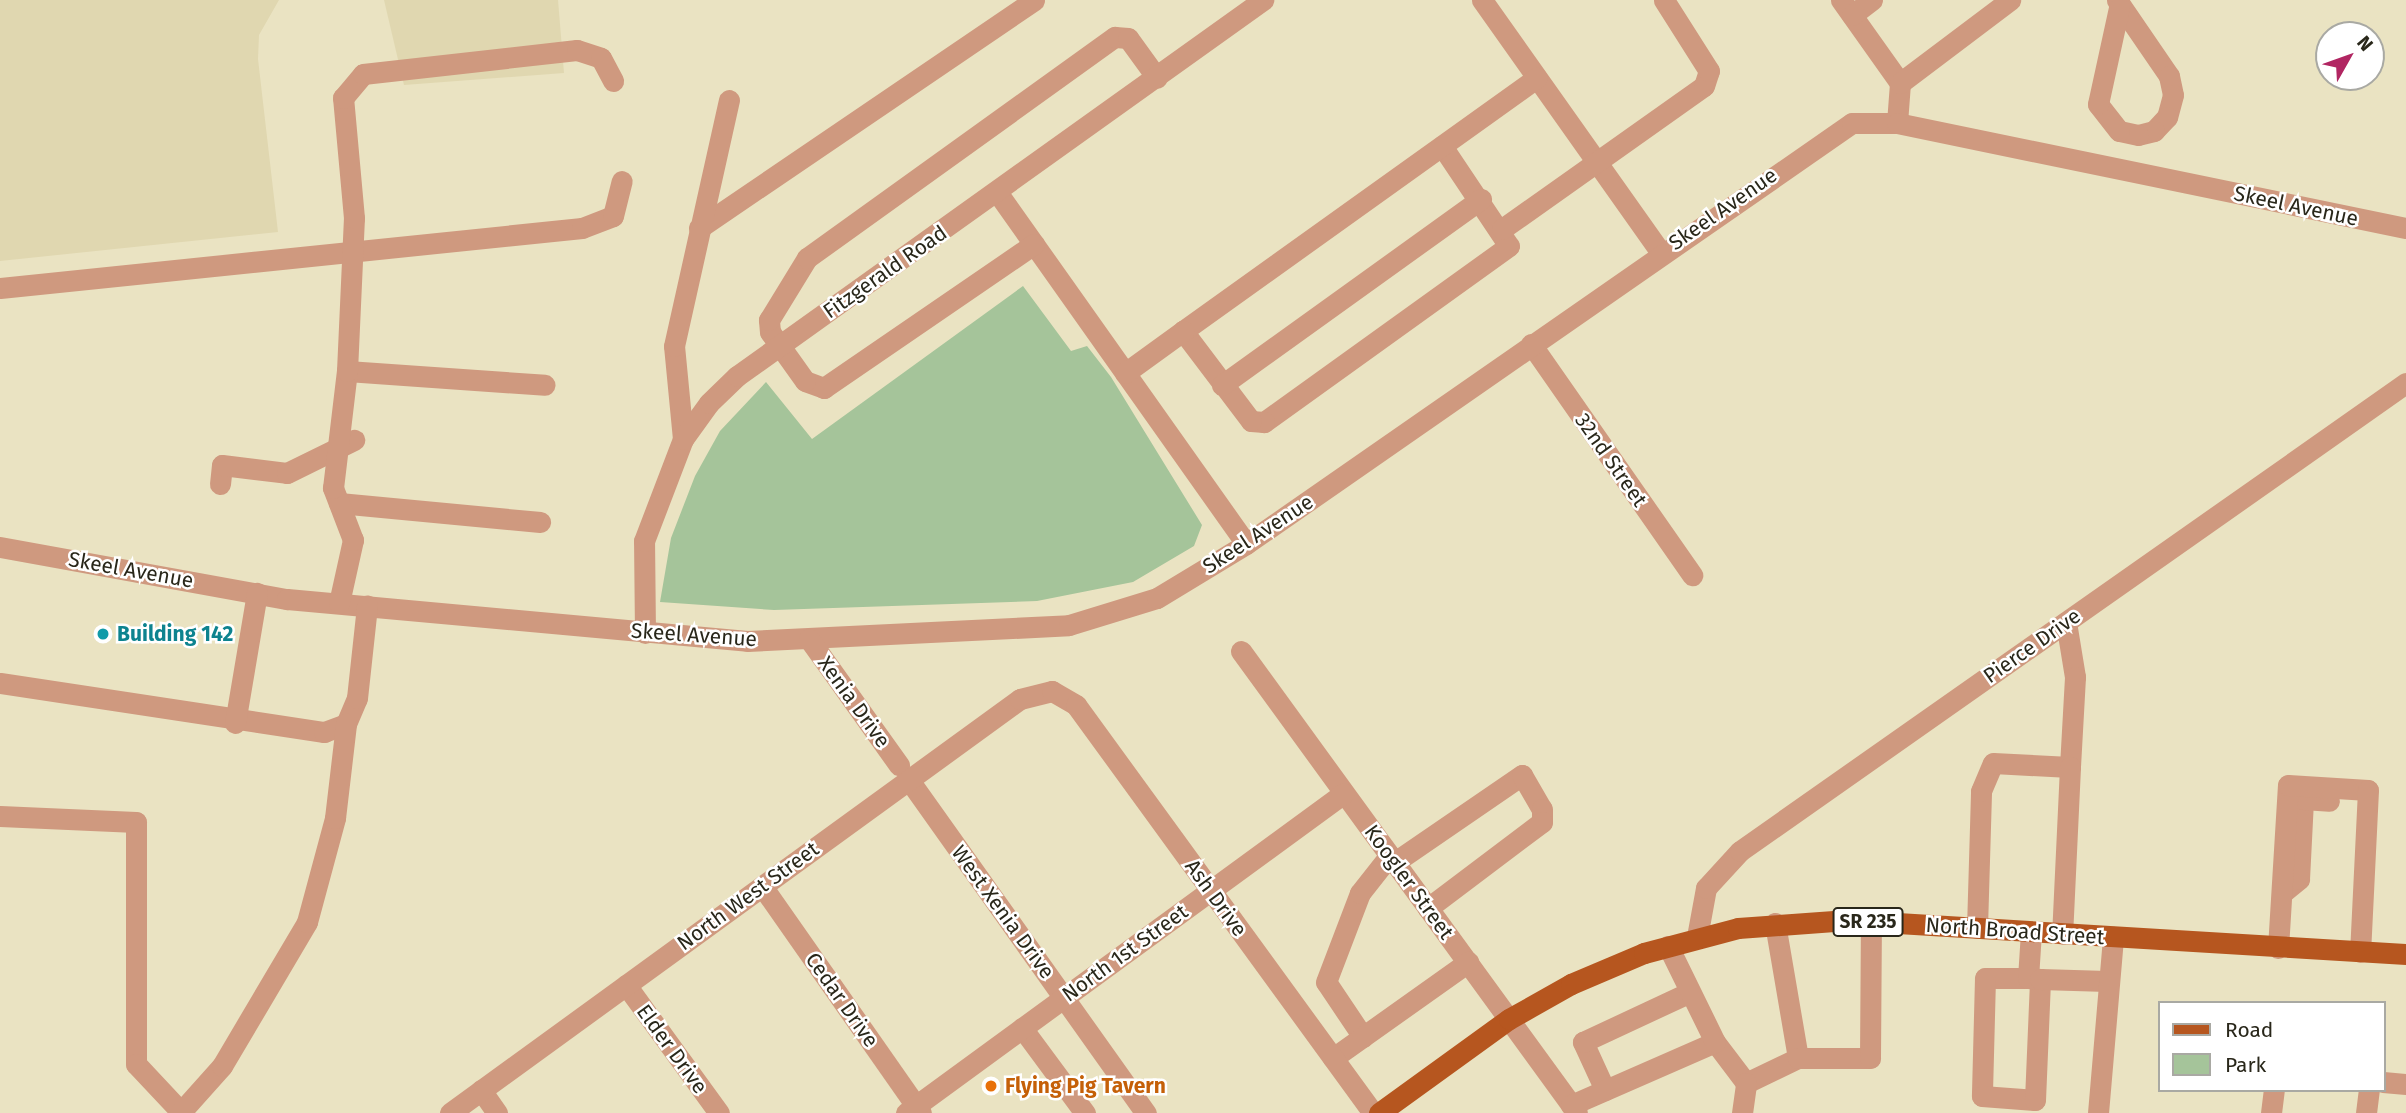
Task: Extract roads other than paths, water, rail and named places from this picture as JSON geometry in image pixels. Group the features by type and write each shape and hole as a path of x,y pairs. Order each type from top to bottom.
{"main road":[{"name":"North Broad Street","path":"1380,1113 1509,1019 1571,984 1697,937 1775,923 1871,922 2406,954"}],"street":[{"path":"699,228 1034,0"},
{"name":"Fitzgerald Road","path":"645,633 643,541 683,439 709,403 779,346 1264,0"},
{"path":"1482,0 1661,253"},
{"path":"1502,229 1708,80 1705,62 1664,0"},
{"path":"1872,0 1847,7 1900,83 1898,123"},
{"path":"1900,83 2010,0"},
{"path":"2118,4 2169,76 2173,96 2167,117 2154,131 2138,135 2119,131 2098,104 2118,4"},
{"path":"1034,244 824,388 805,381 779,346 769,320 800,263 1115,37 1128,38 1157,78"},
{"path":"339,603 353,540 333,488 346,444 352,252 343,98 363,74 577,50 601,58 613,81"},
{"path":"1125,373 1537,78"},
{"path":"683,439 674,346 729,100"},
{"name":"Skeel Avenue","path":"0,547 257,593 645,633 809,639 1088,621 1157,598 1246,544 1837,128 1898,123 2406,228"},
{"path":"1183,331 1251,422 1264,422 1509,246 1502,229 1442,146"},
{"path":"0,288 352,252 600,223 619,205 622,181"},
{"path":"997,192 1246,544"},
{"path":"1223,385 1480,199"},
{"name":"32nd Street","path":"1531,344 1692,575"},
{"path":"347,371 545,385"},
{"name":"Pierce Drive","path":"1697,937 1706,888 1720,867 2406,383"},
{"path":"220,484 222,465 287,472 346,444"},
{"path":"339,503 540,522"},
{"path":"235,723 257,593"},
{"path":"0,816 136,822 136,1064 181,1112 222,1066 307,922 335,817 346,724 357,698 367,606"},
{"path":"2062,934 2075,677 2066,622"},
{"name":"Xenia Drive","path":"809,639 904,772"},
{"name":"Koogler Street","path":"1241,651 1574,1109"},
{"path":"0,684 235,723 324,732 346,724"},
{"name":"North West Street","path":"450,1113 762,886 904,772 1020,699 1052,691"},
{"name":"Ash Drive","path":"1052,691 1076,705 1373,1113"},
{"path":"1978,928 1981,791 1993,763 2070,767"},
{"name":"West Xenia Drive","path":"904,772 1146,1113"},
{"path":"1363,1037 1326,982 1360,892 1392,859 1522,775 1542,822 1428,908"},
{"path":"2278,947 2288,785 2368,790 2360,952"},
{"name":"North 1st Street","path":"914,1111 1022,1028 1344,793"},
{"name":"Cedar Drive","path":"762,886 914,1111"},
{"path":"1746,1083 1798,1058 1870,1058 1871,922"},
{"path":"1775,923 1798,1058"},
{"path":"2031,932 2034,979 2035,1106 1982,1096 1985,978 2034,979 2107,981"},
{"path":"2098,1113 2107,981 2113,937"},
{"path":"1668,946 1715,1042 1746,1083 1742,1113"},
{"path":"1333,1058 1468,962"},
{"name":"Elder Drive","path":"626,985 719,1113"},
{"path":"1605,1090 1583,1042 1690,992"},
{"path":"1022,1028 1085,1113"},
{"path":"1574,1109 1605,1090 1715,1042"},
{"path":"2385,1082 2406,1084"},
{"path":"481,1090 497,1113"},
{"path":"2271,1113 2274,1092"},
{"path":"2366,1113 2369,1092"}],"place":[{"name":"Building 142","path":"103,634"},
{"name":"Flying Pig Tavern","path":"991,1086"}]}
